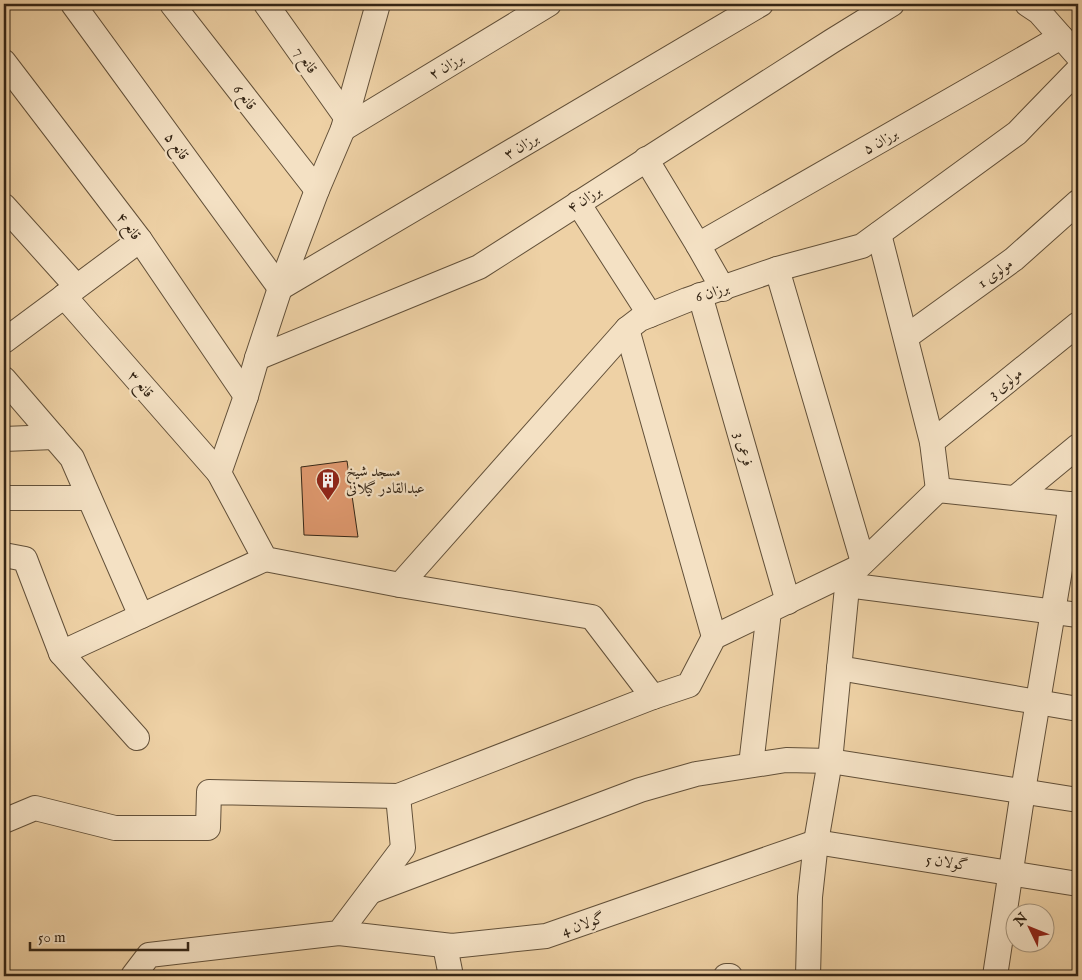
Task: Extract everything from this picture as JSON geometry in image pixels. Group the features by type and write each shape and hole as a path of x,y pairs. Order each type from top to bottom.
{"street":[{"name":"قانع ۵","path":"73,4 280,288"},
{"name":"قانع 6","path":"172,4 317,190"},
{"name":"قانع 7","path":"266,4 344,123"},
{"path":"218,472 246,396 256,358 280,288 344,123 378,4"},
{"name":"برزان ۲","path":"344,123 549,4"},
{"name":"برزان ۳","path":"280,288 761,4"},
{"name":"برزان ۴","path":"256,358 479,267 892,4"},
{"path":"1028,4 1039,12 1078,56"},
{"name":"برزان ۵","path":"698,245 1061,37"},
{"name":"قانع ۴","path":"4,62 140,240 246,396"},
{"name":"برزان 6","path":"400,585 627,329 640,319 777,269 862,246 1016,133 1078,70"},
{"path":"646,159 723,289"},
{"name":"مولوی 1","path":"906,338 1014,259 1078,202"},
{"path":"578,203 650,315"},
{"name":"قانع ۳","path":"4,206 70,291 218,472 265,559"},
{"path":"879,234 932,442 938,490"},
{"path":"4,341 140,240"},
{"path":"777,269 855,572 839,668 830,760 816,842 810,897 808,976"},
{"name":"فرعی 3","path":"700,296 778,606"},
{"name":"مولوی 3","path":"932,442 1078,324"},
{"path":"627,329 714,637"},
{"path":"4,379 72,458 141,616"},
{"path":"4,439 54,437"},
{"path":"1015,498 1078,446"},
{"path":"4,821 35,808 115,828 208,828 208,792 398,796 653,697 689,685 714,637 855,572 938,490"},
{"path":"938,490 1075,505 1053,612 995,976"},
{"path":"4,498 89,498"},
{"path":"4,555 25,559 61,653 137,738"},
{"path":"61,653 265,559 400,585 592,617 653,697"},
{"path":"855,572 1053,612 1078,615"},
{"path":"751,765 778,606"},
{"path":"839,668 1078,709"},
{"path":"372,891 640,790 696,774 786,760 830,760 1078,800"},
{"path":"339,933 403,848 398,796"},
{"name":"گولان 5","path":"816,842 1078,884"},
{"name":"گولان 4","path":"133,976 149,955 339,933 445,946 546,936 816,842"},
{"path":"445,946 451,976"}],"building":[{"name":"مسجد شیخ عبدالقادر گیلانی","path":"347,461 358,537 304,535 301,467"}],"place":[{"name":"مسجد شیخ عبدالقادر گیلانی","path":"328,501"}]}
